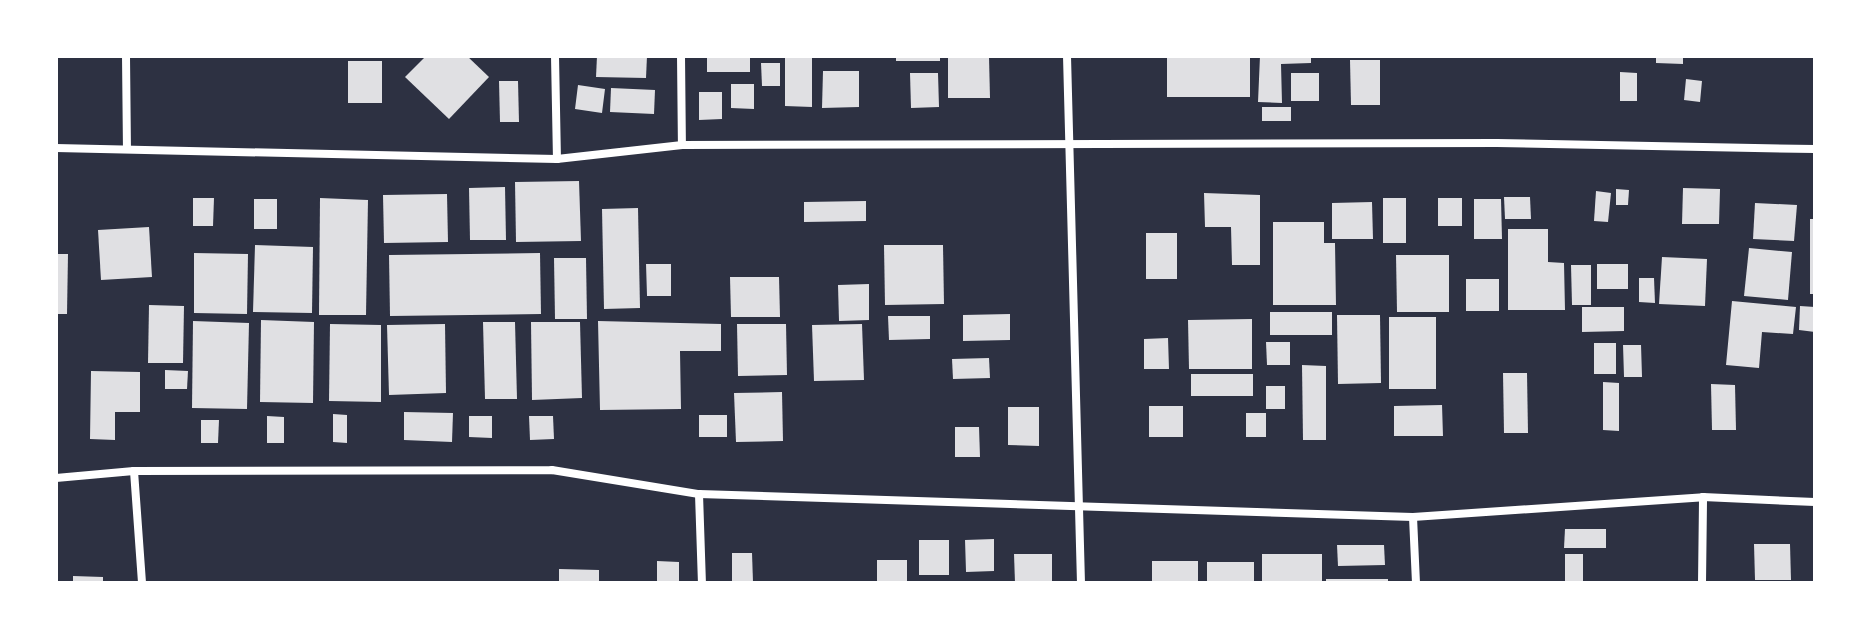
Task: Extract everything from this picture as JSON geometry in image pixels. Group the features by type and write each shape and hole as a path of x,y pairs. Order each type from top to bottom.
{"street":[{"path":"126,56 127,148"},
{"path":"555,56 557,159"},
{"path":"681,56 682,145"},
{"path":"1067,56 1067,147 1081,583"},
{"path":"56,148 557,159 682,145 1067,147 1497,143 1815,149"},
{"path":"56,478 134,471 552,470 699,494 1413,517 1703,497 1815,502"},
{"path":"134,471 142,583"},
{"path":"699,494 702,583"},
{"path":"1702,583 1703,497"},
{"path":"1413,517 1416,583"}],"building":[{"path":"426,56 467,56 489,77 449,119 405,77"},
{"path":"597,56 647,56 646,78 596,77"},
{"path":"707,56 750,56 750,72 707,72"},
{"path":"785,56 812,56 812,107 785,106"},
{"path":"896,56 940,56 940,61 896,61"},
{"path":"1167,56 1250,56 1250,97 1167,97"},
{"path":"1260,56 1311,56 1311,63 1281,64 1282,103 1258,102"},
{"path":"1656,56 1683,56 1683,64 1656,63"},
{"path":"948,57 989,57 990,98 948,98"},
{"path":"1350,60 1380,60 1380,105 1351,105"},
{"path":"348,61 382,61 382,103 348,103"},
{"path":"761,63 780,63 780,86 762,86"},
{"path":"823,71 859,71 859,107 822,108"},
{"path":"1620,72 1637,73 1637,101 1620,101"},
{"path":"910,73 938,73 939,107 911,108"},
{"path":"1291,73 1319,73 1319,101 1291,101"},
{"path":"1686,79 1702,81 1700,102 1684,100"},
{"path":"499,81 518,81 519,122 500,122"},
{"path":"731,84 754,84 754,109 731,108"},
{"path":"578,85 605,89 602,113 575,109"},
{"path":"611,88 655,90 654,114 610,112"},
{"path":"699,92 722,92 722,119 699,120"},
{"path":"1262,107 1291,107 1291,121 1262,121"},
{"path":"579,181 581,241 516,242 515,182"},
{"path":"505,187 506,240 470,240 469,188"},
{"path":"1683,188 1720,189 1719,224 1682,224"},
{"path":"1616,189 1629,190 1628,205 1616,205"},
{"path":"1596,191 1611,193 1608,222 1594,221"},
{"path":"1204,193 1260,195 1260,265 1232,265 1231,227 1205,227"},
{"path":"447,194 448,242 384,243 383,195"},
{"path":"1504,197 1530,197 1531,219 1505,219"},
{"path":"193,198 214,198 213,226 193,226"},
{"path":"320,198 368,200 366,315 319,315"},
{"path":"1383,198 1406,198 1406,243 1383,243"},
{"path":"1438,198 1462,198 1462,226 1438,226"},
{"path":"254,199 277,199 277,229 254,229"},
{"path":"1474,199 1501,199 1502,239 1474,239"},
{"path":"866,201 866,221 804,222 804,202"},
{"path":"1372,202 1373,239 1332,239 1332,203"},
{"path":"1755,203 1797,205 1794,241 1753,239"},
{"path":"638,208 640,308 604,309 602,209"},
{"path":"1810,219 1815,219 1815,294 1810,294"},
{"path":"1273,222 1324,222 1324,243 1335,243 1336,305 1273,305"},
{"path":"149,227 152,277 101,280 98,230"},
{"path":"1508,229 1548,229 1548,262 1564,263 1565,310 1508,310"},
{"path":"1146,233 1177,233 1177,279 1146,279"},
{"path":"255,245 313,247 312,313 253,312"},
{"path":"884,245 943,245 944,304 885,305"},
{"path":"1749,248 1792,252 1788,300 1744,296"},
{"path":"194,253 248,254 247,314 194,313"},
{"path":"540,253 541,314 390,316 389,255"},
{"path":"56,254 68,254 67,314 56,314"},
{"path":"1396,255 1449,255 1449,312 1397,312"},
{"path":"1662,257 1707,259 1705,306 1659,304"},
{"path":"554,258 586,258 587,319 555,319"},
{"path":"646,264 671,264 671,296 647,296"},
{"path":"1597,264 1628,264 1628,289 1597,289"},
{"path":"1571,265 1591,265 1591,305 1572,305"},
{"path":"730,277 779,277 780,317 731,317"},
{"path":"1639,278 1654,278 1655,303 1639,302"},
{"path":"1466,279 1499,279 1499,311 1466,311"},
{"path":"869,284 869,320 839,321 838,285"},
{"path":"1732,301 1796,307 1793,334 1762,332 1759,368 1726,365"},
{"path":"149,305 184,306 183,363 148,363"},
{"path":"1800,306 1815,307 1815,332 1799,330"},
{"path":"1582,307 1624,307 1624,331 1582,332"},
{"path":"1270,312 1332,312 1332,335 1270,335"},
{"path":"1010,314 1010,340 963,341 963,315"},
{"path":"1337,315 1380,315 1381,383 1338,384"},
{"path":"888,316 930,316 930,339 889,340"},
{"path":"1389,317 1436,317 1436,389 1389,389"},
{"path":"1252,319 1252,369 1189,369 1188,320"},
{"path":"261,320 314,322 313,403 260,402"},
{"path":"193,321 249,323 247,409 192,408"},
{"path":"598,321 721,324 721,351 680,351 681,409 600,410"},
{"path":"483,322 515,322 517,399 485,399"},
{"path":"531,322 580,322 582,398 532,400"},
{"path":"330,324 381,325 381,402 329,401"},
{"path":"445,324 446,393 389,395 387,325"},
{"path":"737,324 786,324 787,375 738,376"},
{"path":"862,324 864,380 814,381 812,325"},
{"path":"1168,338 1169,369 1144,369 1144,339"},
{"path":"1266,342 1290,342 1290,365 1267,365"},
{"path":"1594,343 1616,343 1616,374 1594,374"},
{"path":"1623,345 1641,345 1642,377 1624,377"},
{"path":"989,358 990,378 953,379 952,359"},
{"path":"1302,365 1326,366 1326,440 1303,440"},
{"path":"165,370 188,371 187,389 165,389"},
{"path":"91,371 140,372 140,412 115,412 115,440 90,439"},
{"path":"1503,373 1527,373 1528,433 1504,433"},
{"path":"1191,374 1253,374 1253,396 1191,396"},
{"path":"1603,382 1619,383 1619,431 1603,430"},
{"path":"1711,384 1735,385 1736,430 1712,430"},
{"path":"1266,386 1285,386 1285,409 1266,409"},
{"path":"782,392 783,441 736,442 734,393"},
{"path":"1442,405 1443,436 1394,436 1394,406"},
{"path":"1149,406 1183,406 1183,437 1149,437"},
{"path":"1008,407 1039,407 1039,446 1008,445"},
{"path":"404,412 453,413 452,442 404,440"},
{"path":"1246,413 1266,413 1266,437 1246,437"},
{"path":"333,414 347,415 347,443 333,442"},
{"path":"699,415 727,415 727,437 699,437"},
{"path":"267,416 284,417 284,443 267,443"},
{"path":"469,416 492,416 492,438 469,437"},
{"path":"529,416 553,416 554,439 530,440"},
{"path":"201,420 219,420 218,443 201,443"},
{"path":"955,427 979,427 980,457 955,457"},
{"path":"1565,529 1606,529 1606,548 1564,548"},
{"path":"994,539 994,571 966,572 965,540"},
{"path":"919,540 949,540 949,575 919,575"},
{"path":"1754,544 1790,544 1791,580 1755,580"},
{"path":"1337,545 1384,545 1385,565 1338,566"},
{"path":"732,553 752,553 753,582 732,582"},
{"path":"1014,554 1052,554 1052,583 1015,583"},
{"path":"1262,554 1322,554 1322,583 1262,583"},
{"path":"1565,554 1583,554 1583,583 1565,583"},
{"path":"877,560 907,560 907,583 877,583"},
{"path":"657,561 679,562 679,583 657,583"},
{"path":"1152,561 1198,561 1198,583 1152,583"},
{"path":"1207,562 1254,562 1254,583 1207,583"},
{"path":"559,569 599,570 599,583 559,583"},
{"path":"73,576 103,577 103,583 73,583"},
{"path":"1326,579 1388,579 1388,583 1326,583"}]}
